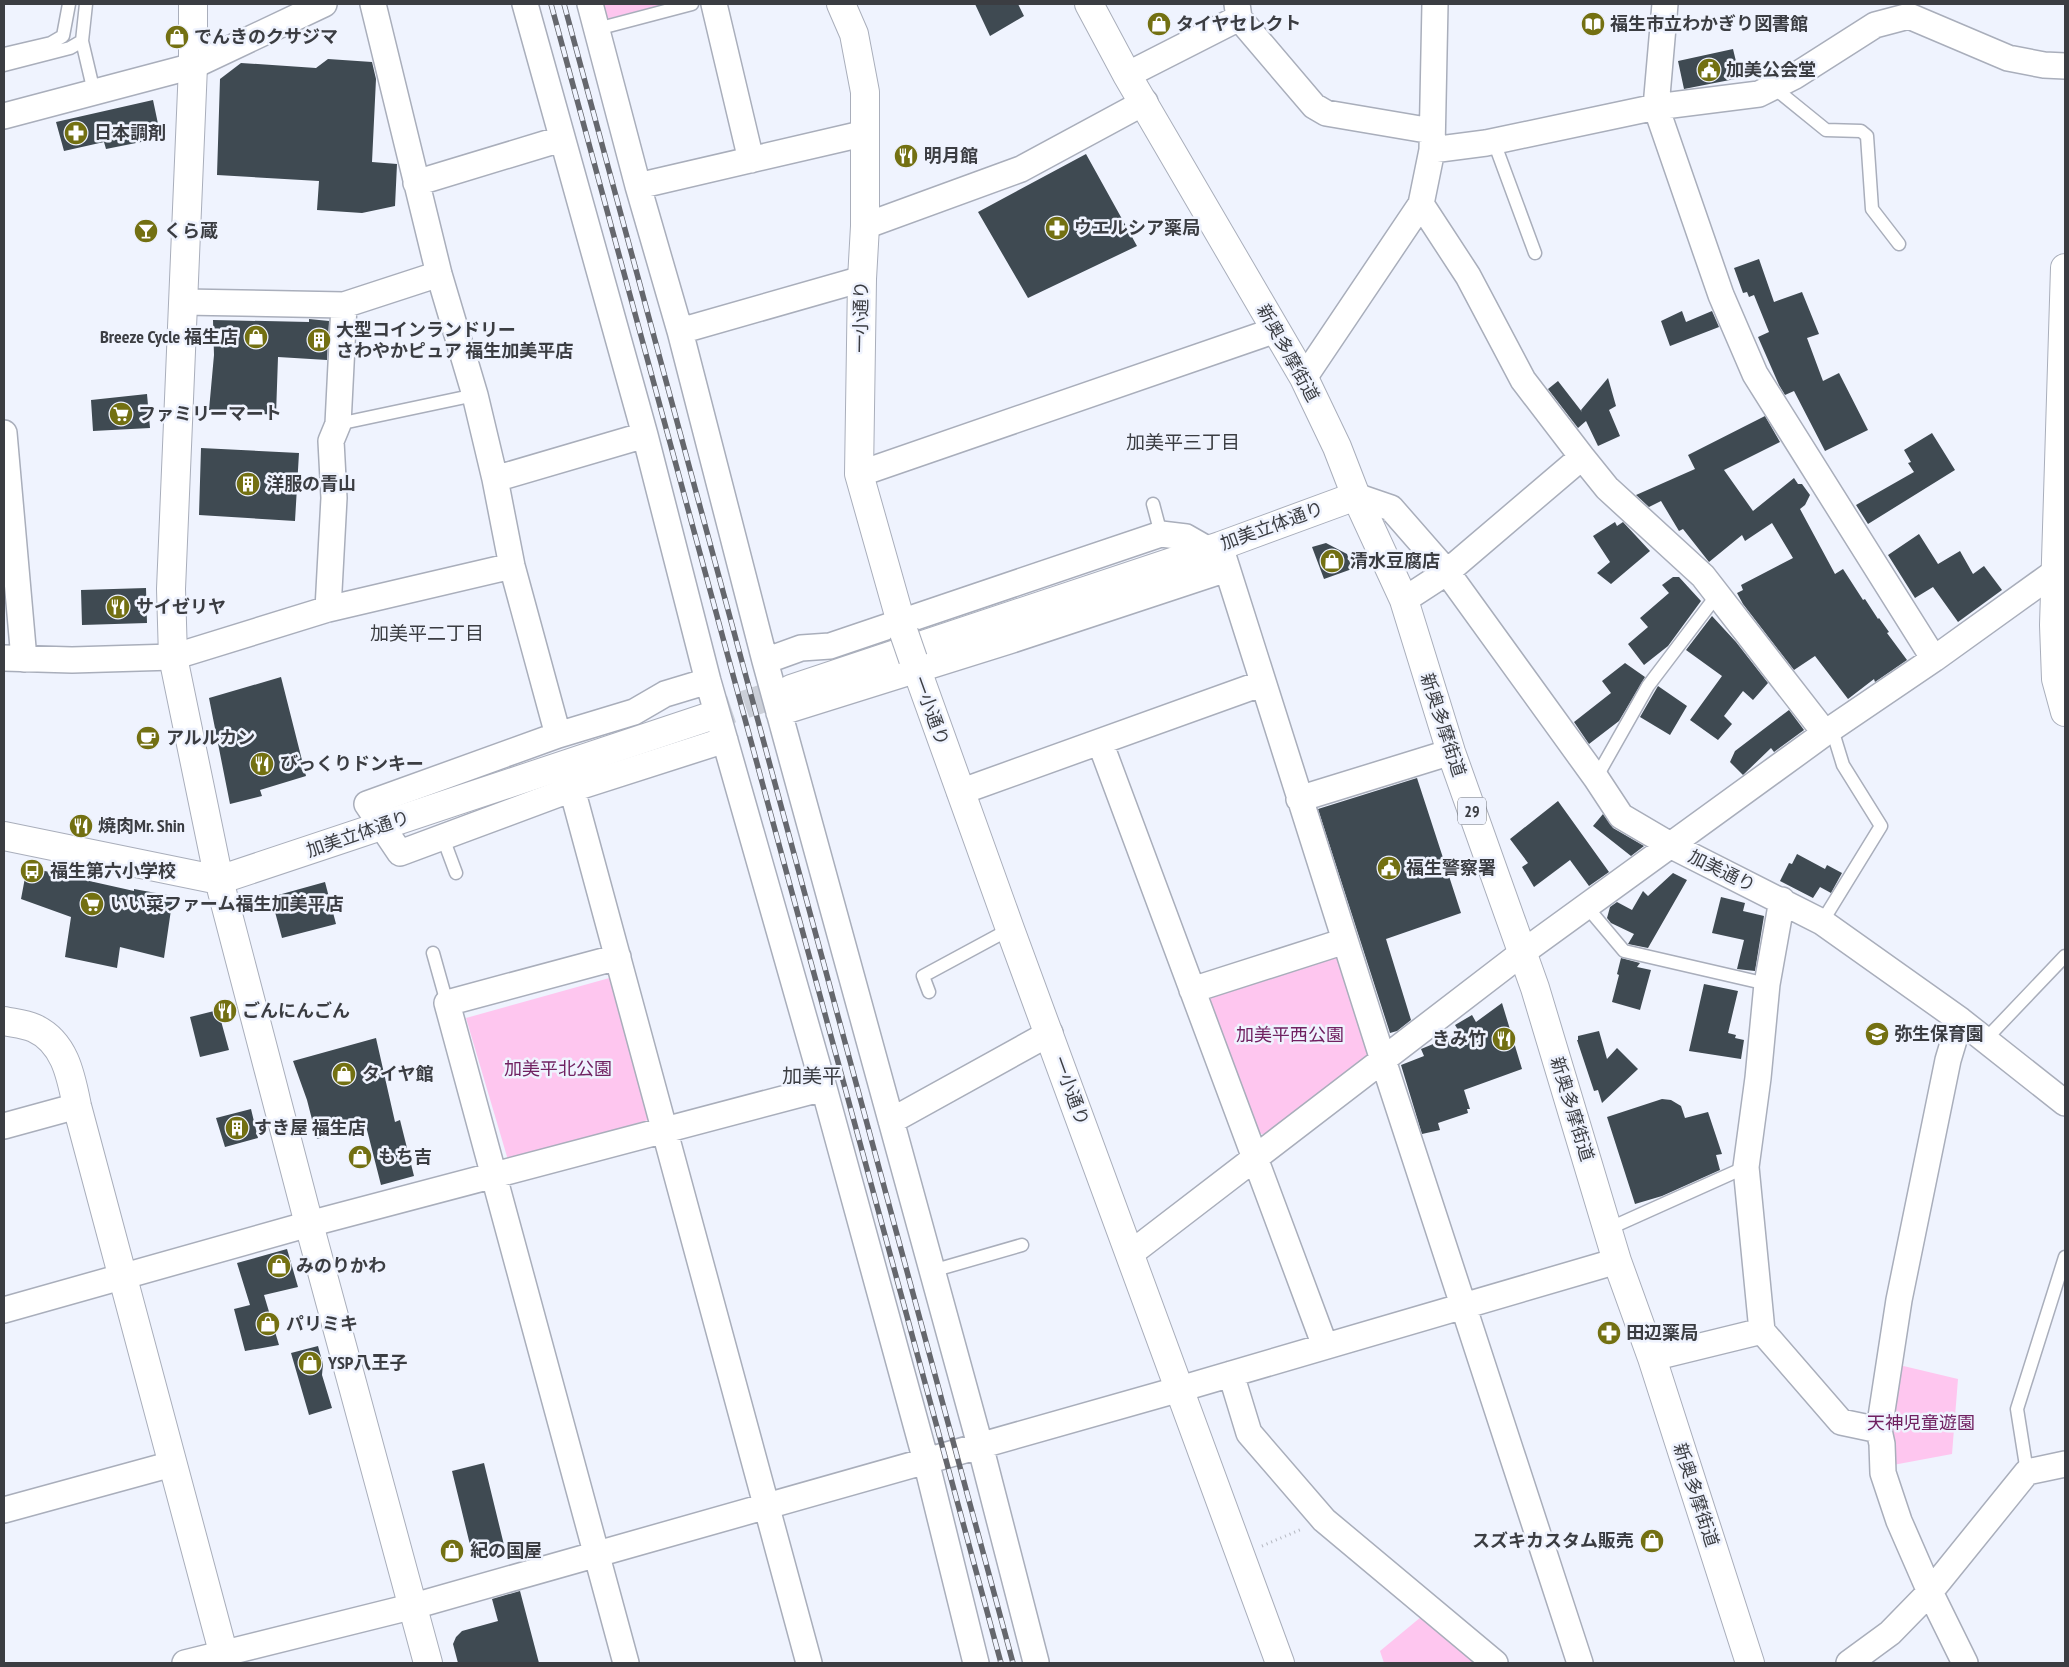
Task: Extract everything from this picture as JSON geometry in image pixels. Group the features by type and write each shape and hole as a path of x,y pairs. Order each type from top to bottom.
{"street":[{"path":"193,4 193,66 171,589 173,657 219,880 309,1224 428,1663"},
{"path":"4,116 193,66 324,4"},
{"path":"373,4 439,274 475,395 496,479 512,566 558,735"},
{"path":"525,4 561,140 645,435 708,681 824,1088 926,1461 976,1663"},
{"path":"590,4 638,186 680,331 764,661 785,701 891,1122 980,1445 1036,1662"},
{"path":"714,4 751,160"},
{"name":"一小通り","path":"841,4 854,34 865,92 865,226 862,279 859,474 914,664 1280,1663"},
{"name":"新奥多摩街道","path":"1089,4 1128,75 1304,378 1337,447 1356,496 1404,600 1451,752 1522,953 1617,1261 1652,1358 1750,1663"},
{"path":"1304,378 1421,204 1432,140 1435,4"},
{"path":"1665,4 1656,107 1721,295 1755,374 1934,659"},
{"path":"1128,75 1238,11 1314,106 1326,113 1432,140 1494,142 1656,107 1759,94 1875,24 1909,16 2008,58 2044,65 2065,66"},
{"path":"865,226 1021,169 1145,102"},
{"path":"638,186 866,133"},
{"path":"416,183 561,140"},
{"path":"1421,204 1468,276 1524,380 1582,457 1607,488 1703,576 1824,733"},
{"path":"2065,268 2056,679 2065,712"},
{"path":"183,302 344,305 439,274"},
{"path":"680,331 862,279"},
{"path":"328,609 334,498 331,440 338,424 344,305"},
{"path":"859,474 1276,330"},
{"path":"4,433 14,659 72,660 173,657 328,609 512,566"},
{"path":"496,479 645,435"},
{"path":"1404,600 1447,572 1582,457"},
{"name":"加美立体通り","path":"785,701 1211,555 1356,496"},
{"name":"加美通り","path":"1356,496 1391,508 1447,572 1596,778 1620,816 1672,846 1782,900 1822,922 1960,1020 1984,1041 2065,1103"},
{"path":"764,661 801,648 830,646 902,627 1161,534 1186,537 1211,555 1262,683 1298,799 1580,1663"},
{"path":"785,701 914,664 1009,641 1211,555"},
{"path":"1130,1254 1522,953 1672,846 1824,733 1934,659 2059,557"},
{"path":"708,681 665,694 634,712 558,735 367,804 380,826 400,853 572,789 725,740"},
{"path":"960,792 1262,683"},
{"name":"加美立体通り","path":"219,880 705,718"},
{"path":"1100,742 1325,1346"},
{"path":"1298,799 1451,752"},
{"path":"572,789 809,1663"},
{"path":"4,836 219,880"},
{"path":"1782,900 1767,984 1758,1078 1746,1166 1762,1330 1841,1422 1879,1430"},
{"path":"1192,990 1345,941"},
{"path":"618,957 447,1003 626,1663"},
{"path":"1960,1020 1948,1060 1899,1300 1879,1430 1882,1444 1883,1473 1899,1520 1930,1592 1965,1663"},
{"path":"4,1021 33,1027 49,1037 70,1067 77,1106 224,1658"},
{"path":"891,1122 1050,1033"},
{"path":"4,1310 309,1224 824,1088"},
{"path":"4,1126 77,1106"},
{"path":"185,1663 224,1658 414,1606 1180,1389 1617,1261"},
{"path":"1652,1358 1762,1330"},
{"path":"1231,1374 1249,1433 1324,1520 1495,1663"},
{"path":"4,1510 172,1464"},
{"path":"1849,1663 1890,1633 1930,1592 2027,1472 2065,1464"}],"lane":[{"path":"4,54 51,43 63,36 68,4"},
{"path":"86,4 82,41 94,92"},
{"path":"597,29 692,4"},
{"path":"4,65 70,48 82,41"},
{"path":"1773,87 1826,130 1861,131 1867,136 1872,209 1898,244"},
{"path":"1494,142 1535,253"},
{"path":"338,424 475,395"},
{"path":"1153,504 1161,534"},
{"path":"1596,778 1648,686 1717,594"},
{"path":"1822,922 1881,826 1844,765 1835,739 1824,733"},
{"path":"443,838 456,873"},
{"path":"1587,907 1624,951 1767,984"},
{"path":"929,992 923,976 1010,929"},
{"path":"433,953 447,1003"},
{"path":"1984,1041 2065,956"},
{"path":"1608,1228 1746,1166"},
{"path":"932,1271 1022,1245"},
{"path":"2027,1472 2017,1409 2065,1258"}],"path":[{"path":"1241,1554 1324,1520"}],"green space":[{"path":"595,4 665,4 606,19"},
{"name":"加美平西公園","path":"1335,951 1346,957 1373,1047 1368,1058 1265,1135 1256,1132 1208,1002 1213,993"},
{"name":"加美平北公園","path":"613,977 648,1120 508,1160 466,1018"},
{"name":"天神児童遊園","path":"1895,1364 1958,1379 1952,1454 1893,1465 1888,1428"},
{"path":"1427,1612 1485,1663 1384,1663 1380,1651"}],"building":[{"path":"975,4 1018,4 1024,16 990,36"},
{"name":"加美公会堂","path":"1733,49 1740,78 1684,89 1678,61"},
{"path":"328,59 372,62 376,79 372,162 397,164 395,206 362,213 317,210 319,181 217,175 220,79 241,63 316,68"},
{"path":"153,100 161,138 106,149 104,142 64,151 56,122"},
{"path":"1086,154 1137,246 1028,298 978,212"},
{"path":"1759,259 1774,302 1802,292 1819,334 1807,338 1823,381 1839,373 1868,430 1825,451 1794,391 1785,395 1779,385 1758,337 1769,332 1754,295 1749,297 1747,292 1743,293 1734,268"},
{"path":"1682,311 1686,322 1712,311 1719,327 1670,346 1661,321"},
{"path":"309,319 329,321 327,360 278,357 276,415 209,410 214,355 213,320 309,322"},
{"path":"1608,378 1616,406 1609,410 1620,436 1598,446 1586,421 1578,428 1548,389 1558,381 1582,412 1581,410"},
{"path":"147,394 150,428 93,431 91,400"},
{"path":"1765,416 1780,442 1724,470 1753,511 1794,478 1798,484 1802,484 1810,495 1805,505 1800,509 1835,574 1843,569 1907,660 1875,682 1874,679 1848,699 1815,656 1794,670 1743,604 1737,593 1743,590 1741,585 1793,558 1772,523 1745,541 1742,535 1709,562 1683,529 1679,531 1661,501 1649,507 1636,495 1695,469 1688,455"},
{"path":"1932,433 1955,470 1868,524 1856,505 1914,472 1908,463 1911,462 1904,450"},
{"name":"洋服の青山","path":"201,448 299,453 295,521 199,515"},
{"path":"1615,522 1617,526 1623,522 1650,551 1611,584 1597,573 1610,562 1593,536"},
{"path":"1919,534 1938,564 1960,551 1973,574 1984,566 2002,590 1958,622 1933,587 1915,598 1888,555"},
{"path":"1326,543 1347,554 1352,569 1324,579 1312,547"},
{"path":"1673,577 1679,577 1701,601 1668,646 1644,665 1628,644 1648,627 1640,618 1669,593 1662,585"},
{"path":"146,588 147,623 82,625 81,590"},
{"path":"1712,616 1736,642 1768,683 1753,700 1743,691 1724,716 1732,724 1718,740 1690,720 1722,676 1686,650"},
{"path":"1625,663 1645,677 1619,721 1589,744 1574,722 1611,693 1602,681"},
{"path":"281,677 306,776 260,790 262,796 230,804 209,698"},
{"path":"1658,686 1687,706 1670,735 1640,717"},
{"path":"1789,710 1804,730 1774,752 1771,748 1743,775 1730,762 1735,751"},
{"path":"1417,778 1461,913 1386,939 1411,1020 1397,1031 1390,1033 1318,809"},
{"path":"1558,801 1609,872 1589,886 1570,860 1534,887 1522,867 1528,863 1510,839"},
{"path":"1603,814 1613,828 1644,846 1631,856 1593,826"},
{"path":"1797,854 1825,869 1827,865 1842,873 1831,893 1820,887 1813,898 1780,881 1789,863 1792,864"},
{"path":"27,867 134,891 134,889 173,896 164,958 120,947 117,968 65,957 71,917 21,899"},
{"path":"1673,873 1687,880 1648,948 1628,944 1634,934 1611,923 1607,918 1610,907 1617,902 1632,910 1643,891 1648,896"},
{"path":"325,882 336,924 282,938 271,897"},
{"path":"1721,897 1745,903 1743,911 1764,916 1755,971 1737,969 1744,940 1712,933"},
{"path":"1621,958 1640,963 1637,967 1651,970 1640,1010 1612,1002"},
{"path":"1704,984 1738,991 1728,1033 1736,1035 1735,1038 1744,1040 1741,1059 1689,1051"},
{"path":"1502,1003 1522,1069 1464,1090 1470,1109 1467,1109 1468,1113 1438,1123 1440,1130 1422,1134 1401,1065 1424,1056 1421,1049 1460,1033 1455,1025 1472,1015 1476,1022"},
{"path":"218,1010 229,1050 200,1057 190,1017"},
{"path":"1599,1031 1607,1059 1617,1048 1638,1069 1602,1103 1598,1090 1594,1091 1577,1040 1578,1036"},
{"path":"376,1038 395,1122 400,1120 414,1176 381,1185 366,1126 317,1139 307,1100 293,1061"},
{"path":"1662,1099 1671,1100 1681,1106 1685,1118 1708,1112 1722,1154 1716,1155 1720,1170 1662,1196 1635,1204 1607,1117"},
{"name":"すき屋 福生店","path":"251,1109 258,1138 225,1147 216,1118"},
{"path":"287,1249 298,1287 264,1295 279,1345 245,1351 234,1309 250,1305 237,1263"},
{"path":"318,1346 323,1364 322,1375 332,1408 309,1415 291,1353"},
{"path":"484,1463 504,1545 472,1553 452,1471"},
{"path":"520,1591 539,1663 458,1663 453,1644 456,1637 462,1631 498,1621 492,1599"}],"tunnel":[{"path":"705,718 791,689"}],"railway":[{"path":"551,4 1001,1663"},
{"path":"564,4 1013,1663"}],"place":[{"name":"タイヤセレクト","path":"1159,24"},
{"name":"福生市立わかぎり図書館","path":"1593,24"},
{"name":"でんきのクサジマ","path":"177,37"},
{"name":"加美公会堂","path":"1709,70"},
{"name":"日本調剤","path":"76,133"},
{"name":"明月館","path":"906,156"},
{"name":"ウエルシア薬局","path":"1057,228"},
{"name":"くら蔵","path":"146,231"},
{"name":"Breeze Cycle 福生店","path":"256,337"},
{"name":"大型コインランドリー さわやかピュア 福生加美平店","path":"319,340"},
{"name":"ファミリーマート","path":"121,414"},
{"name":"洋服の青山","path":"248,484"},
{"name":"清水豆腐店","path":"1332,561"},
{"name":"サイゼリヤ","path":"118,607"},
{"name":"アルルカン","path":"148,738"},
{"name":"びっくりドンキー","path":"262,764"},
{"name":"焼肉Mr. Shin","path":"81,826"},
{"name":"福生警察署","path":"1389,868"},
{"name":"福生第六小学校","path":"32,871"},
{"name":"いい菜ファーム福生加美平店","path":"92,904"},
{"name":"ごんにんごん","path":"225,1011"},
{"name":"弥生保育園","path":"1877,1034"},
{"name":"きみ竹","path":"1504,1039"},
{"name":"タイヤ館","path":"344,1074"},
{"name":"すき屋 福生店","path":"237,1128"},
{"name":"もち吉","path":"360,1157"},
{"name":"みのりかわ","path":"279,1266"},
{"name":"パリミキ","path":"268,1324"},
{"name":"田辺薬局","path":"1609,1333"},
{"name":"YSP八王子","path":"310,1363"},
{"name":"スズキカスタム販売","path":"1652,1541"},
{"name":"紀の国屋","path":"452,1551"}],"district":[{"name":"加美平三丁目","path":"1183,442"},
{"name":"加美平二丁目","path":"427,633"},
{"name":"加美平","path":"812,1076"}]}
